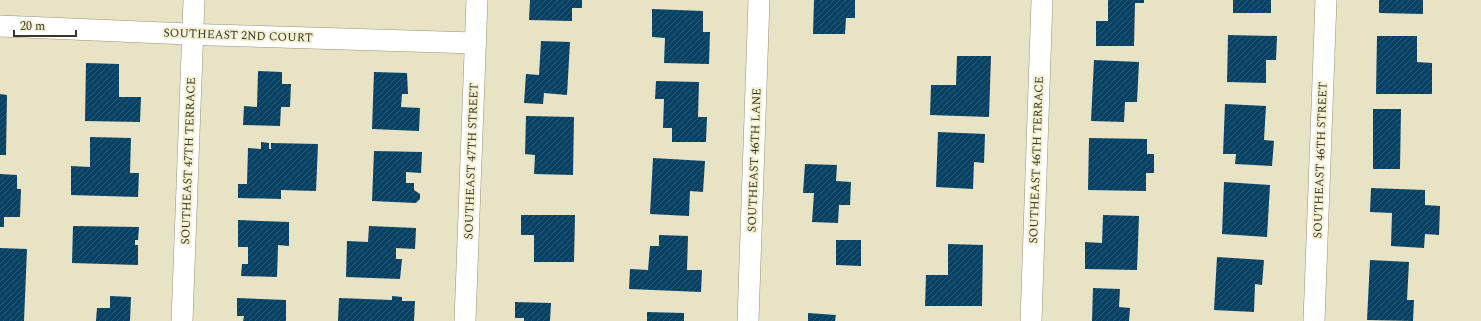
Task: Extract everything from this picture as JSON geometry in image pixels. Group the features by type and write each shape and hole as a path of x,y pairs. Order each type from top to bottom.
{"street":[{"name":"SOUTHEAST 47TH TERRACE","path":"182,321 194,0"},
{"name":"SOUTHEAST 47TH STREET","path":"465,321 477,0"},
{"name":"SOUTHEAST 46TH LANE","path":"748,321 759,0"},
{"name":"SOUTHEAST 46TH TERRACE","path":"1030,321 1042,0"},
{"name":"SOUTHEAST 46TH STREET","path":"1314,321 1326,0"},
{"name":"SOUTHEAST 2ND COURT","path":"0,26 475,43"}],"building":[{"path":"530,0 582,0 582,8 572,8 572,21 529,20"},
{"path":"814,0 855,0 855,18 846,18 845,34 813,34"},
{"path":"1108,0 1144,0 1144,3 1135,3 1134,46 1096,46 1096,21 1108,21"},
{"path":"1233,0 1271,0 1271,13 1233,13"},
{"path":"1379,0 1423,0 1423,14 1379,13"},
{"path":"652,9 703,11 703,32 710,32 709,64 664,63 665,38 652,37"},
{"path":"1228,35 1277,36 1276,60 1266,60 1266,83 1227,82"},
{"path":"1377,36 1417,36 1417,62 1432,63 1432,94 1376,94"},
{"path":"541,41 570,42 567,95 544,93 543,104 524,103 526,74 539,75"},
{"path":"957,56 991,56 989,117 930,115 931,85 956,85"},
{"path":"1094,60 1139,62 1137,102 1125,102 1124,122 1091,121"},
{"path":"86,63 119,64 119,97 141,97 140,122 85,121"},
{"path":"258,71 282,72 282,84 291,84 290,107 281,107 280,126 243,125 244,106 257,107"},
{"path":"374,72 407,73 408,94 402,94 401,107 420,108 419,131 372,129"},
{"path":"656,81 699,82 698,117 707,117 706,142 672,142 672,128 663,128 664,99 655,99"},
{"path":"0,94 7,95 6,155 0,155"},
{"path":"1225,104 1266,106 1264,140 1274,141 1272,166 1235,164 1236,154 1223,154"},
{"path":"1373,109 1401,109 1400,169 1373,169"},
{"path":"526,116 574,117 573,175 534,174 535,155 525,154"},
{"path":"938,132 985,134 984,163 974,162 973,189 936,187"},
{"path":"90,137 131,138 130,173 139,173 138,197 71,195 71,166 90,167"},
{"path":"1089,138 1147,139 1147,154 1154,154 1154,173 1146,173 1146,191 1088,190"},
{"path":"261,142 269,143 269,149 271,149 271,143 318,144 316,191 281,190 281,199 238,198 238,184 247,184 248,148 261,149"},
{"path":"374,151 422,152 421,173 406,172 406,183 414,183 414,190 420,194 420,199 416,203 372,201"},
{"path":"653,158 705,161 703,192 690,191 689,216 650,214"},
{"path":"805,164 837,165 836,181 851,182 850,205 839,205 838,223 812,222 814,193 803,193"},
{"path":"0,174 17,175 17,189 21,189 20,217 4,217 4,227 0,227"},
{"path":"1224,182 1270,185 1267,237 1222,234"},
{"path":"1371,188 1425,190 1425,205 1440,206 1439,235 1425,234 1424,248 1391,246 1392,213 1370,212"},
{"path":"521,215 575,215 574,262 534,262 534,235 521,235"},
{"path":"1103,215 1139,216 1137,270 1085,269 1085,242 1102,243"},
{"path":"238,220 289,222 289,246 278,245 277,277 241,276 242,264 248,264 248,247 238,247"},
{"path":"73,226 139,227 138,240 135,240 135,245 138,245 138,265 72,263"},
{"path":"369,226 416,228 415,249 396,248 396,259 402,259 400,279 346,277 347,241 368,242"},
{"path":"659,235 688,236 687,270 702,270 701,292 629,289 630,269 648,270 650,246 659,246"},
{"path":"836,240 861,240 861,266 836,265"},
{"path":"948,244 983,245 982,306 925,306 926,275 948,275"},
{"path":"0,248 27,249 24,321 0,321"},
{"path":"1217,257 1264,260 1262,285 1255,284 1254,312 1214,310"},
{"path":"1370,260 1409,262 1407,300 1414,300 1413,321 1367,320"},
{"path":"1093,288 1120,289 1119,307 1130,308 1129,321 1092,321"},
{"path":"110,296 131,297 130,321 96,321 97,308 110,308"},
{"path":"392,296 402,297 402,301 415,301 414,321 338,321 339,298 392,300"},
{"path":"237,298 286,300 286,321 243,321 244,316 237,316"},
{"path":"515,302 551,303 550,321 524,321 524,318 515,318"},
{"path":"647,312 684,313 684,321 647,321"},
{"path":"808,313 836,315 835,321 808,321"}]}
